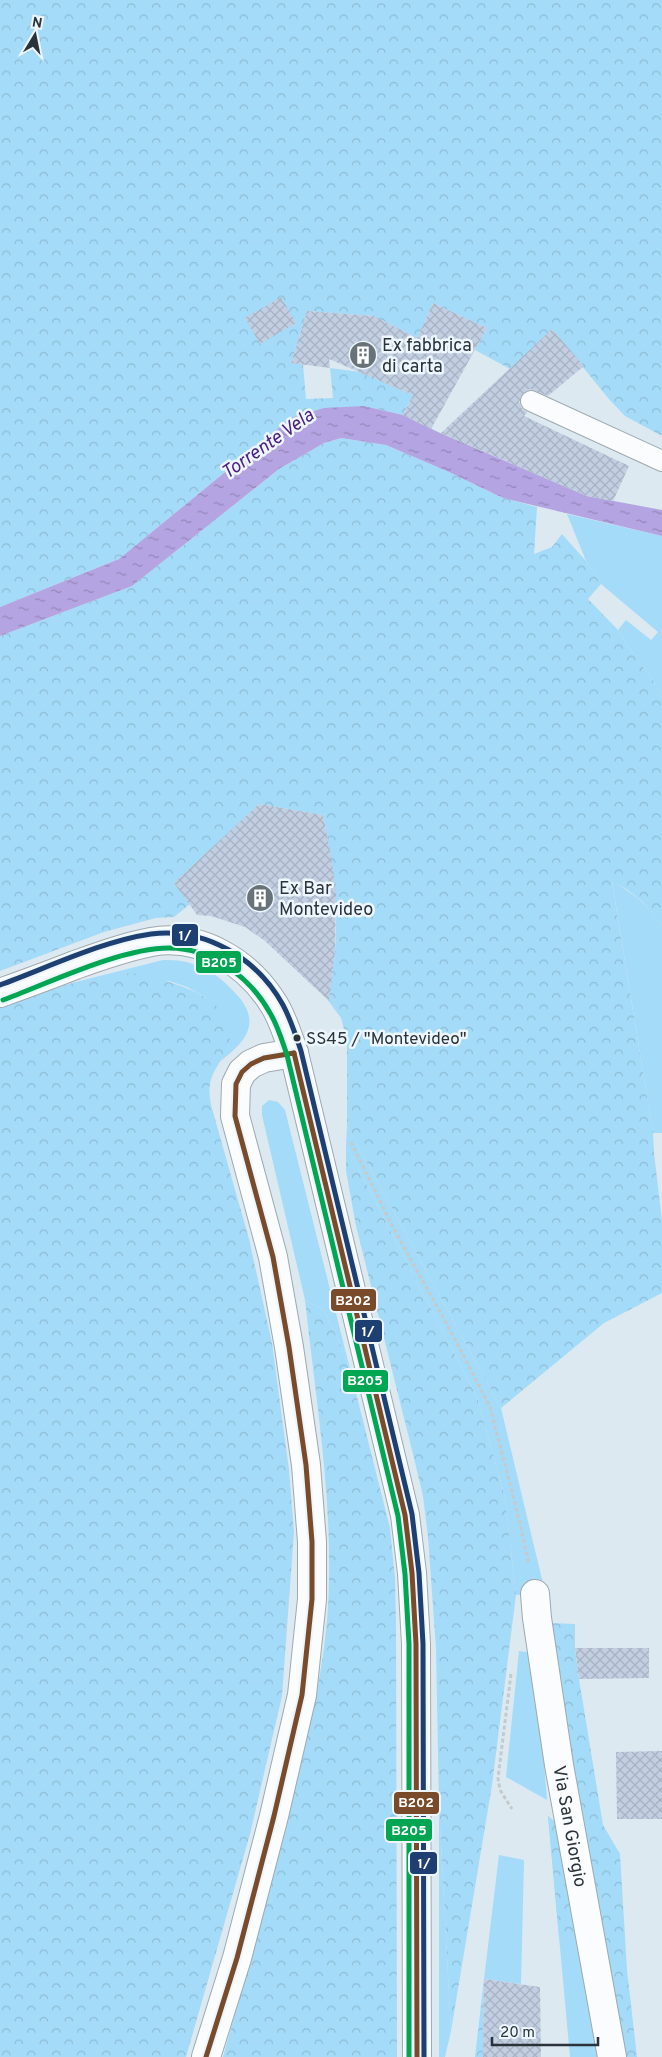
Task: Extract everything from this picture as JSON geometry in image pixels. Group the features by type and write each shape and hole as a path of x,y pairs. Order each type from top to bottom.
{"street":[{"path":"0,993 110,952 153,942 176,941 199,945 218,952 239,965 256,980 274,1005 294,1053 406,1515 416,1644 417,2057"},
{"path":"206,2057 237,1958 274,1816 302,1695 312,1599 312,1542 306,1465 289,1347 273,1257 235,1116 236,1084 242,1072 251,1064 264,1058 294,1053"},
{"name":"Via San Giorgio","path":"535,1594 559,1765 612,2057"}],"lane":[{"path":"531,401 662,461"}],"path":[{"path":"347,1134 394,1230 454,1337 490,1407 516,1507 535,1594"},
{"path":"511,1669 498,1778 500,1790 512,1809"}],"green space":[{"path":"0,0 662,0 662,436 625,416 552,329 510,369 475,350 487,328 433,303 417,338 374,316 307,311 291,363 303,364 306,399 333,398 330,368 360,372 413,395 403,415 364,406 291,418 119,559 0,607"},
{"path":"341,438 386,445 503,498 537,507 534,554 552,547 562,534 586,561 601,584 588,599 618,630 662,693 662,925 640,900 620,885 612,882 653,1133 662,1220 662,1293 604,1323 501,1408 347,1126 347,1040 341,1018 327,999 335,953 336,907 323,815 259,804 190,904 174,917 156,918 104,932 0,971 0,636 132,586 279,469 324,443"},
{"path":"567,514 662,536 662,693 618,630 626,620 651,640 658,632 601,584 586,561"},
{"path":"612,881 640,900 662,925 662,1133 653,1133"},
{"path":"163,960 185,962 213,974 240,998 245,1006 249,1017 249,1026 245,1037 220,1062 229,1045 205,997 187,987 169,981 72,983"},
{"path":"131,973 162,980 197,993 212,1002 223,1013 229,1027 229,1046 213,1075 210,1085 211,1105 249,1239 272,1343 289,1470 294,1532 282,1696 250,1834 186,2057 0,2057 0,1008 72,983"},
{"path":"269,1100 278,1102 285,1110 352,1377 339,1341 323,1309 305,1300 262,1115 262,1106"},
{"path":"347,1126 501,1408 545,1592 516,1595 505,1497 477,1397 346,1145"},
{"path":"346,1145 477,1397 505,1497 516,1595 492,1785 451,2031 439,1807 436,1648 428,1537 423,1496 356,1226 346,1171"},
{"path":"305,1300 323,1309 339,1341 352,1377 390,1528 395,1578 396,1624 397,2057 223,2057 287,1821 313,1710 326,1634 329,1581 328,1511 322,1440"},
{"path":"550,1623 575,1624 578,1673 603,1825 620,1854 627,1970 637,2057 622,2057"},
{"path":"519,1651 535,1653 547,1800 506,1777"},
{"path":"439,1807 451,2031 445,2057 439,2057"},
{"path":"548,1816 561,1827 602,2057 570,2057"},
{"path":"548,1816 561,1827 580,1933 575,1941 559,1938"},
{"path":"499,1855 524,1860 521,1984 484,1979"},
{"path":"484,1979 483,2057 475,2057"}],"water":[{"name":"Torrente Vela","path":"364,406 403,415 587,496 662,510 662,536 503,498 386,445 341,438 324,443 279,469 132,586 0,636 0,607 119,559 291,418 324,408"}],"building":[{"path":"281,297 296,323 260,344 245,318"},
{"path":"433,303 487,328 431,429 403,415 413,395 329,359 330,368 291,363 307,311 374,316 417,338"},
{"path":"552,329 584,366 548,396 530,389 524,392 519,402 527,412 524,416 629,466 613,501 587,496 441,433"},
{"name":"Ex Bar Montevideo","path":"259,804 323,815 336,891 335,952 329,1001 265,941 245,927 211,916 197,915 174,883"},
{"path":"575,1648 649,1648 649,1678 579,1679"},
{"path":"662,1751 662,1819 617,1819 616,1752"},
{"path":"484,1979 540,1987 541,2057 483,2057"}],"transit line":[{"name":"1/","path":"0,985 113,943 151,934 171,933 210,941 228,949 244,960 272,988 291,1022 301,1051 412,1514 419,1573 423,1644 424,2057"},
{"name":"B205","path":"3,1000 85,968 129,954 169,948 185,949 214,959 240,977 262,1000 280,1034 287,1055 398,1516 405,1574 409,1644 409,2057"},
{"name":"B202","path":"294,1053 405,1515 412,1573 416,1644 417,2057"},
{"name":"B202","path":"206,2057 237,1958 274,1816 302,1695 312,1599 312,1542 306,1465 289,1347 273,1257 235,1116 236,1084 242,1072 251,1064 264,1058 294,1053"}],"place":[{"name":"Ex fabbrica di carta","path":"363,355"},
{"name":"Ex Bar Montevideo","path":"260,898"},
{"name":"SS45 / \"Montevideo\"","path":"297,1038"}]}
